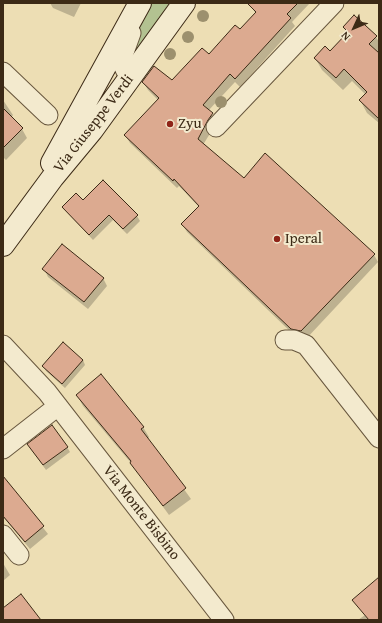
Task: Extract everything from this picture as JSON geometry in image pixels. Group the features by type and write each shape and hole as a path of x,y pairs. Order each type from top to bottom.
{"main road":[{"name":"Via Giuseppe Verdi","path":"3,230 47,171 140,3"},
{"name":"Via Giuseppe Verdi","path":"3,245 133,74 184,3"}],"street":[{"path":"133,74 126,71 122,58 140,3"},
{"path":"216,127 334,3"},
{"path":"3,72 48,115"},
{"path":"285,340 294,340 306,346 379,438"},
{"name":"Via Monte Bisbino","path":"3,345 58,406 224,620"},
{"path":"3,449 58,406"},
{"path":"3,535 19,555"}],"green space":[{"path":"149,3 171,3 137,53 132,47"}],"building":[{"name":"Iperal","path":"247,3 298,3 287,14 291,18 235,79 230,74 203,105 213,113 198,139 244,178 265,153 375,254 301,331 291,329 181,224 199,206 174,179 173,181 124,135 159,98 142,82 154,66 172,80 202,48 209,54 235,25 240,29 256,12"},
{"path":"354,15 377,36 369,44 379,53 379,119 359,100 367,92 344,69 336,78 314,58 325,46 330,51 348,32 343,27"},
{"path":"3,108 23,128 3,148"},
{"path":"103,180 138,215 123,229 109,215 89,235 62,207 76,193 83,200"},
{"path":"62,244 104,278 84,302 42,269"},
{"path":"63,342 83,360 62,384 42,366"},
{"path":"101,374 144,427 141,429 186,488 163,506 130,463 131,461 76,395"},
{"path":"52,425 68,447 43,465 27,444"},
{"path":"3,476 44,526 25,542 3,516"},
{"path":"379,577 379,620 369,620 352,600"},
{"path":"21,594 41,620 3,620 3,608"}],"place":[{"name":"Zyu","path":"170,124"},
{"name":"Iperal","path":"277,239"}]}
